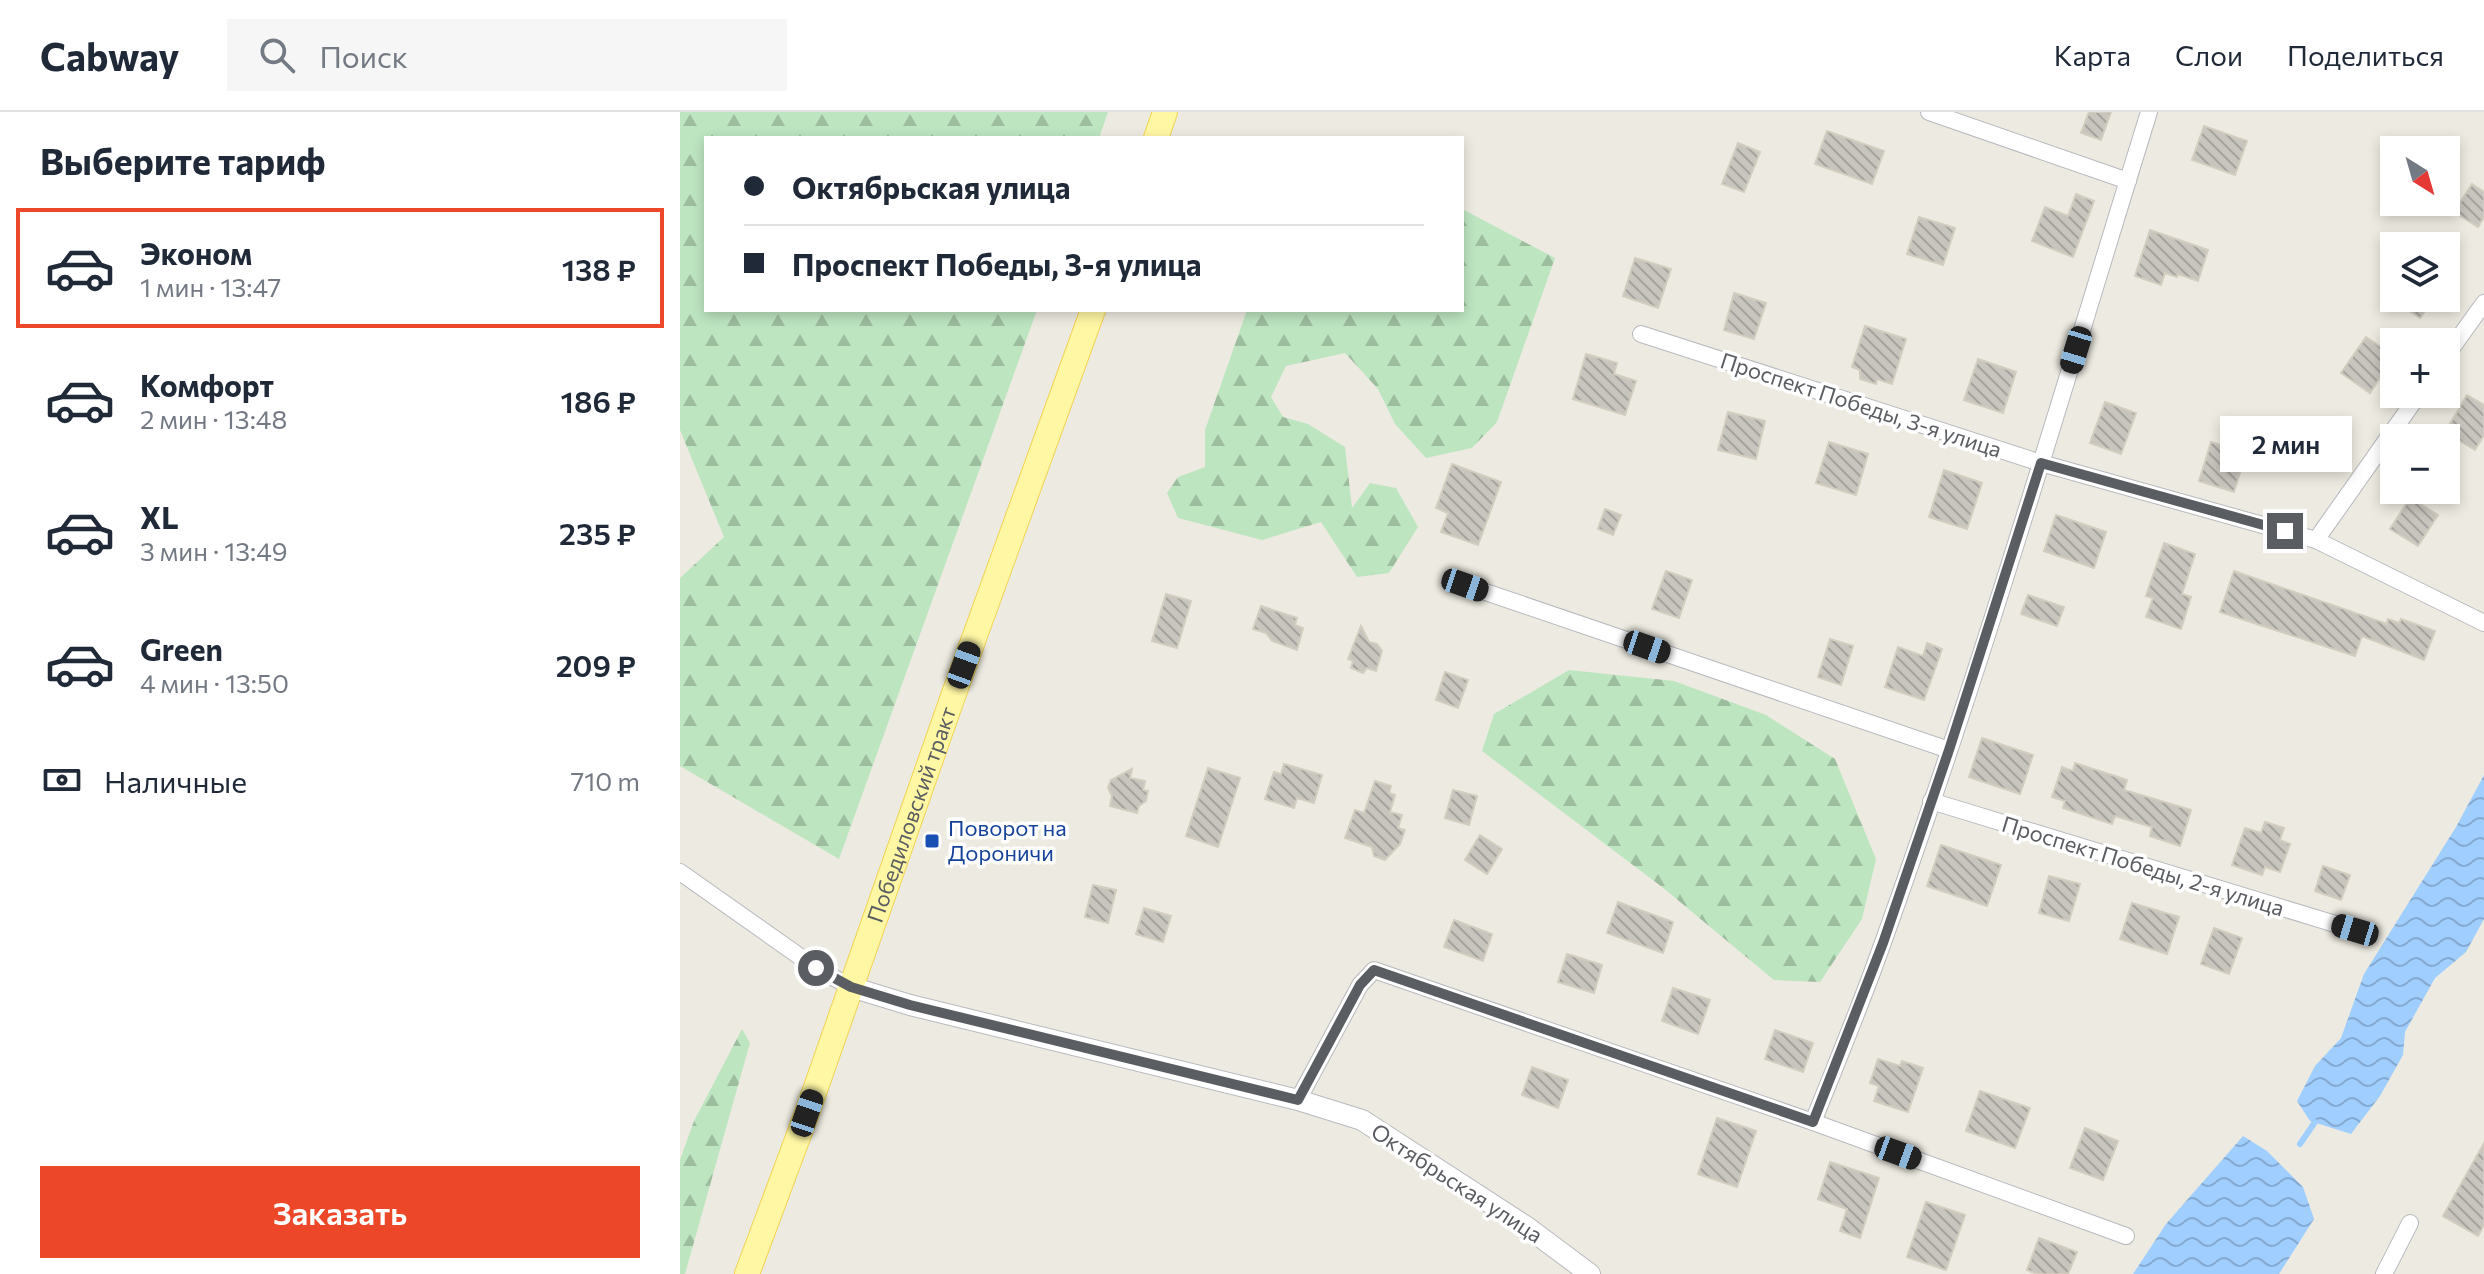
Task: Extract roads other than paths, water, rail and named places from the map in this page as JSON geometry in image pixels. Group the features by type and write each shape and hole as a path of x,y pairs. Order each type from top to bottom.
{"main road":[{"path":"1157,136 1165,112"},
{"name":"Победиловский тракт","path":"747,1274 1092,312"}],"street":[{"path":"1929,112 2128,181"},
{"path":"1813,1122 1873,971 1949,750 2149,112"},
{"path":"2460,336 2484,303"},
{"name":"Проспект Победы, 3-я улица","path":"1641,334 2041,463 2316,540 2484,623"},
{"path":"2316,540 2409,408"},
{"path":"1465,585 1949,750"},
{"name":"Проспект Победы, 2-я улица","path":"1931,801 2355,930"},
{"path":"680,872 816,968 851,987"},
{"path":"1298,1100 1360,985 1374,970 1813,1122 2126,1236"},
{"name":"Октябрьская улица","path":"851,987 910,1005 1298,1100 1362,1120 1527,1227 1590,1274"},
{"path":"2384,1274 2410,1223"}],"water":[{"path":"2484,775 2484,919 2466,952 2435,978 2405,1032 2403,1055 2380,1096 2351,1134 2310,1121 2297,1101 2315,1066 2341,1038 2364,974 2456,827"},
{"path":"2243,1136 2267,1151 2303,1187 2314,1219 2279,1274 2133,1274 2166,1224"}],"waterway":[{"path":"2300,1144 2315,1122"}],"place":[{"name":"Поворот на Дороничи","path":"932,841"}]}
